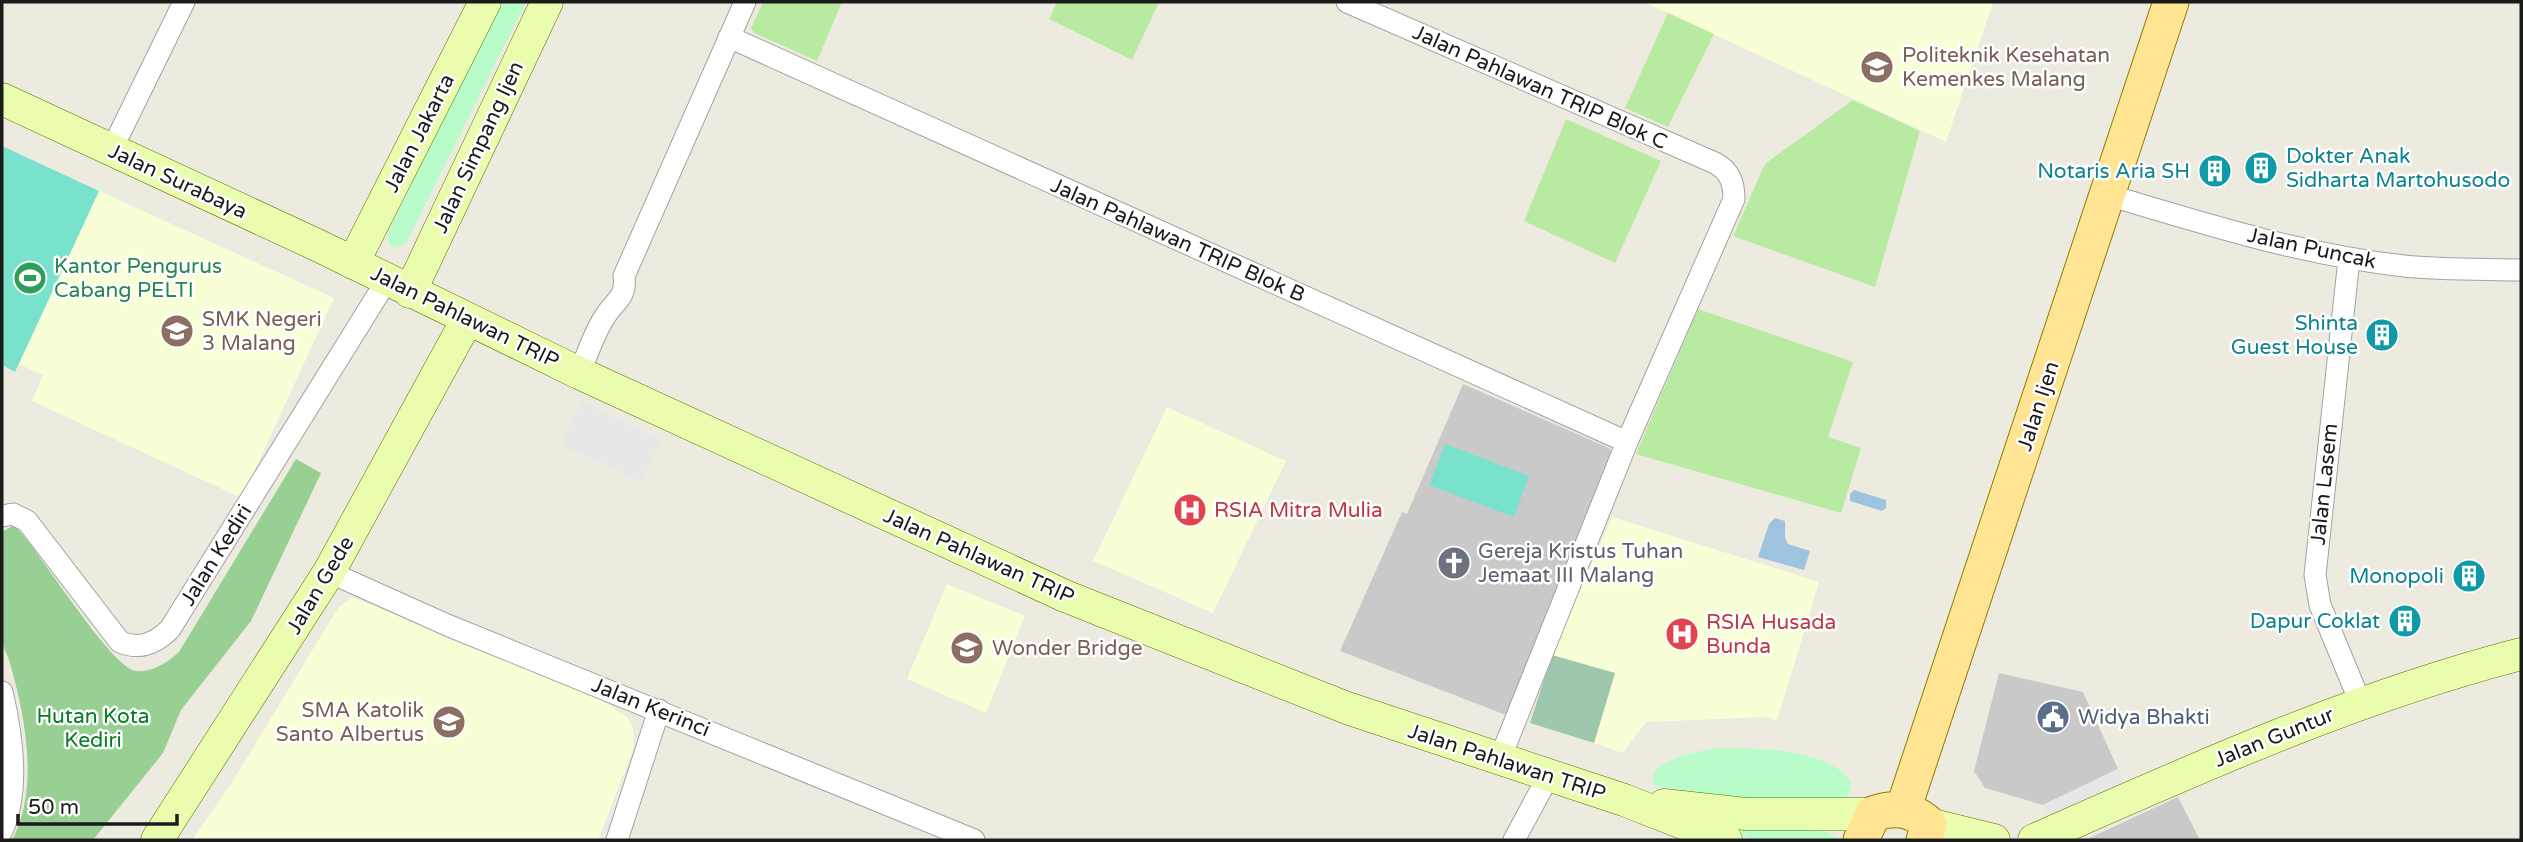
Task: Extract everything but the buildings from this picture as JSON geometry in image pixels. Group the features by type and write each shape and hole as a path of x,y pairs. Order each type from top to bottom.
{"main road":[{"name":"Jalan Jakarta","path":"353,263 485,2"},
{"name":"Jalan Simpang Ijen","path":"398,286 547,2"},
{"name":"Jalan Ijen","path":"1898,826 2171,2"},
{"name":"Jalan Surabaya","path":"2,99 353,263"},
{"name":"Jalan Pahlawan TRIP","path":"353,263 579,373 1065,596 1347,708 1499,761 1624,800 1726,840"},
{"name":"Jalan Gede","path":"157,840 329,572 467,320"},
{"name":"Jalan Guntur","path":"2034,840 2307,722 2442,674 2521,654"},
{"name":"Jalan Pahlawan TRIP","path":"1624,800 1746,814 1898,826 1994,840"}],"street":[{"path":"111,151 184,2"},
{"path":"579,373 606,313 604,303 615,278 624,276 744,2"},
{"name":"Jalan Pahlawan TRIP Blok C","path":"1346,2 1715,163 1730,177 1734,200 1627,442"},
{"name":"Jalan Pahlawan TRIP Blok B","path":"729,37 1627,442"},
{"name":"Jalan Puncak","path":"2108,195 2239,233 2349,259 2406,267 2521,270"},
{"name":"Jalan Lasem","path":"2349,259 2315,575 2320,605 2360,702"},
{"name":"Jalan Kediri","path":"2,516 13,514 27,521 120,642 140,646 160,639 170,629 398,286"},
{"path":"1499,761 1627,442"},
{"name":"Jalan Kerinci","path":"329,572 447,625 974,840"},
{"path":"2,692 9,731 12,772 2,831"},
{"path":"617,840 659,710"},
{"path":"1514,840 1548,776"}],"shaded area":[{"name":"Politeknik Kesehatan Kemenkes Malang","path":"1644,2 1993,2 1946,142"},
{"name":"Kantor Pengurus Cabang PELTI","path":"2,146 99,191 15,372 2,365"},
{"name":"SMK Negeri 3 Malang","path":"99,191 334,298 242,498 32,401 43,375 19,364"},
{"name":"Gereja Kristus Tuhan Jemaat III Malang","path":"1463,384 1609,448 1613,453 1506,715 1340,651 1402,512 1407,514"},
{"path":"581,402 661,439 641,482 561,445"},
{"name":"RSIA Mitra Mulia","path":"1167,407 1286,461 1213,613 1093,561"},
{"path":"1445,444 1529,476 1514,517 1429,485"},
{"path":"1854,490 1886,500 1886,508 1882,511 1850,501 1850,494"},
{"name":"RSIA Husada Bunda","path":"1612,517 1819,582 1777,721 1763,717 1646,722 1623,753 1594,743 1615,673 1552,655"},
{"path":"1775,518 1785,521 1785,538 1788,544 1810,551 1804,570 1758,557 1769,524"},
{"name":"Wonder Bridge","path":"947,584 1025,616 986,713 907,679"},
{"name":"SMA Katolik Santo Albertus","path":"352,597 595,696 627,717 633,727 634,747 598,840 192,840 231,784 338,608"},
{"path":"1552,655 1615,673 1594,743 1530,723"},
{"path":"1999,673 2083,692 2118,769 2043,805 1985,788 1974,771"},
{"path":"2118,769 2127,787 2052,821 2043,805"},
{"path":"2178,797 2200,840 2085,840"}],"green space":[{"path":"501,2 526,2 406,243 395,248 390,246 387,235"},
{"path":"763,2 842,2 817,61 754,33 751,28"},
{"path":"1057,2 1159,2 1132,60 1049,19"},
{"path":"1668,13 1714,34 1668,127 1625,108"},
{"path":"1853,100 1920,131 1875,287 1733,236 1765,164"},
{"path":"1566,119 1661,161 1615,263 1524,221"},
{"path":"1698,309 1853,362 1828,437 1861,448 1841,513 1636,454"},
{"name":"Hutan Kota Kediri","path":"296,459 321,473 251,621 181,710 163,753 93,840 12,840 21,820 28,775 20,704 2,640 2,532 14,525 93,630 124,665 136,671 154,669 179,652"},
{"path":"1717,748 1770,750 1808,756 1840,770 1851,781 1850,793 1841,801 1742,800 1653,785 1653,773 1666,762"},
{"path":"1764,826 1827,832 1839,840 1756,840 1717,827"}],"place":[{"name":"Politeknik Kesehatan Kemenkes Malang","path":"1877,67"},
{"name":"Dokter Anak Sidharta Martohusodo","path":"2261,168"},
{"name":"Notaris Aria SH","path":"2215,171"},
{"name":"Kantor Pengurus Cabang PELTI","path":"30,278"},
{"name":"SMK Negeri 3 Malang","path":"177,331"},
{"name":"Shinta Guest House","path":"2382,335"},
{"name":"RSIA Mitra Mulia","path":"1190,510"},
{"name":"Gereja Kristus Tuhan Jemaat III Malang","path":"1454,563"},
{"name":"Monopoli","path":"2469,576"},
{"name":"Dapur Coklat","path":"2405,621"},
{"name":"RSIA Husada Bunda","path":"1682,634"},
{"name":"Wonder Bridge","path":"967,648"},
{"name":"Widya Bhakti","path":"2053,717"},
{"name":"SMA Katolik Santo Albertus","path":"449,722"}]}
